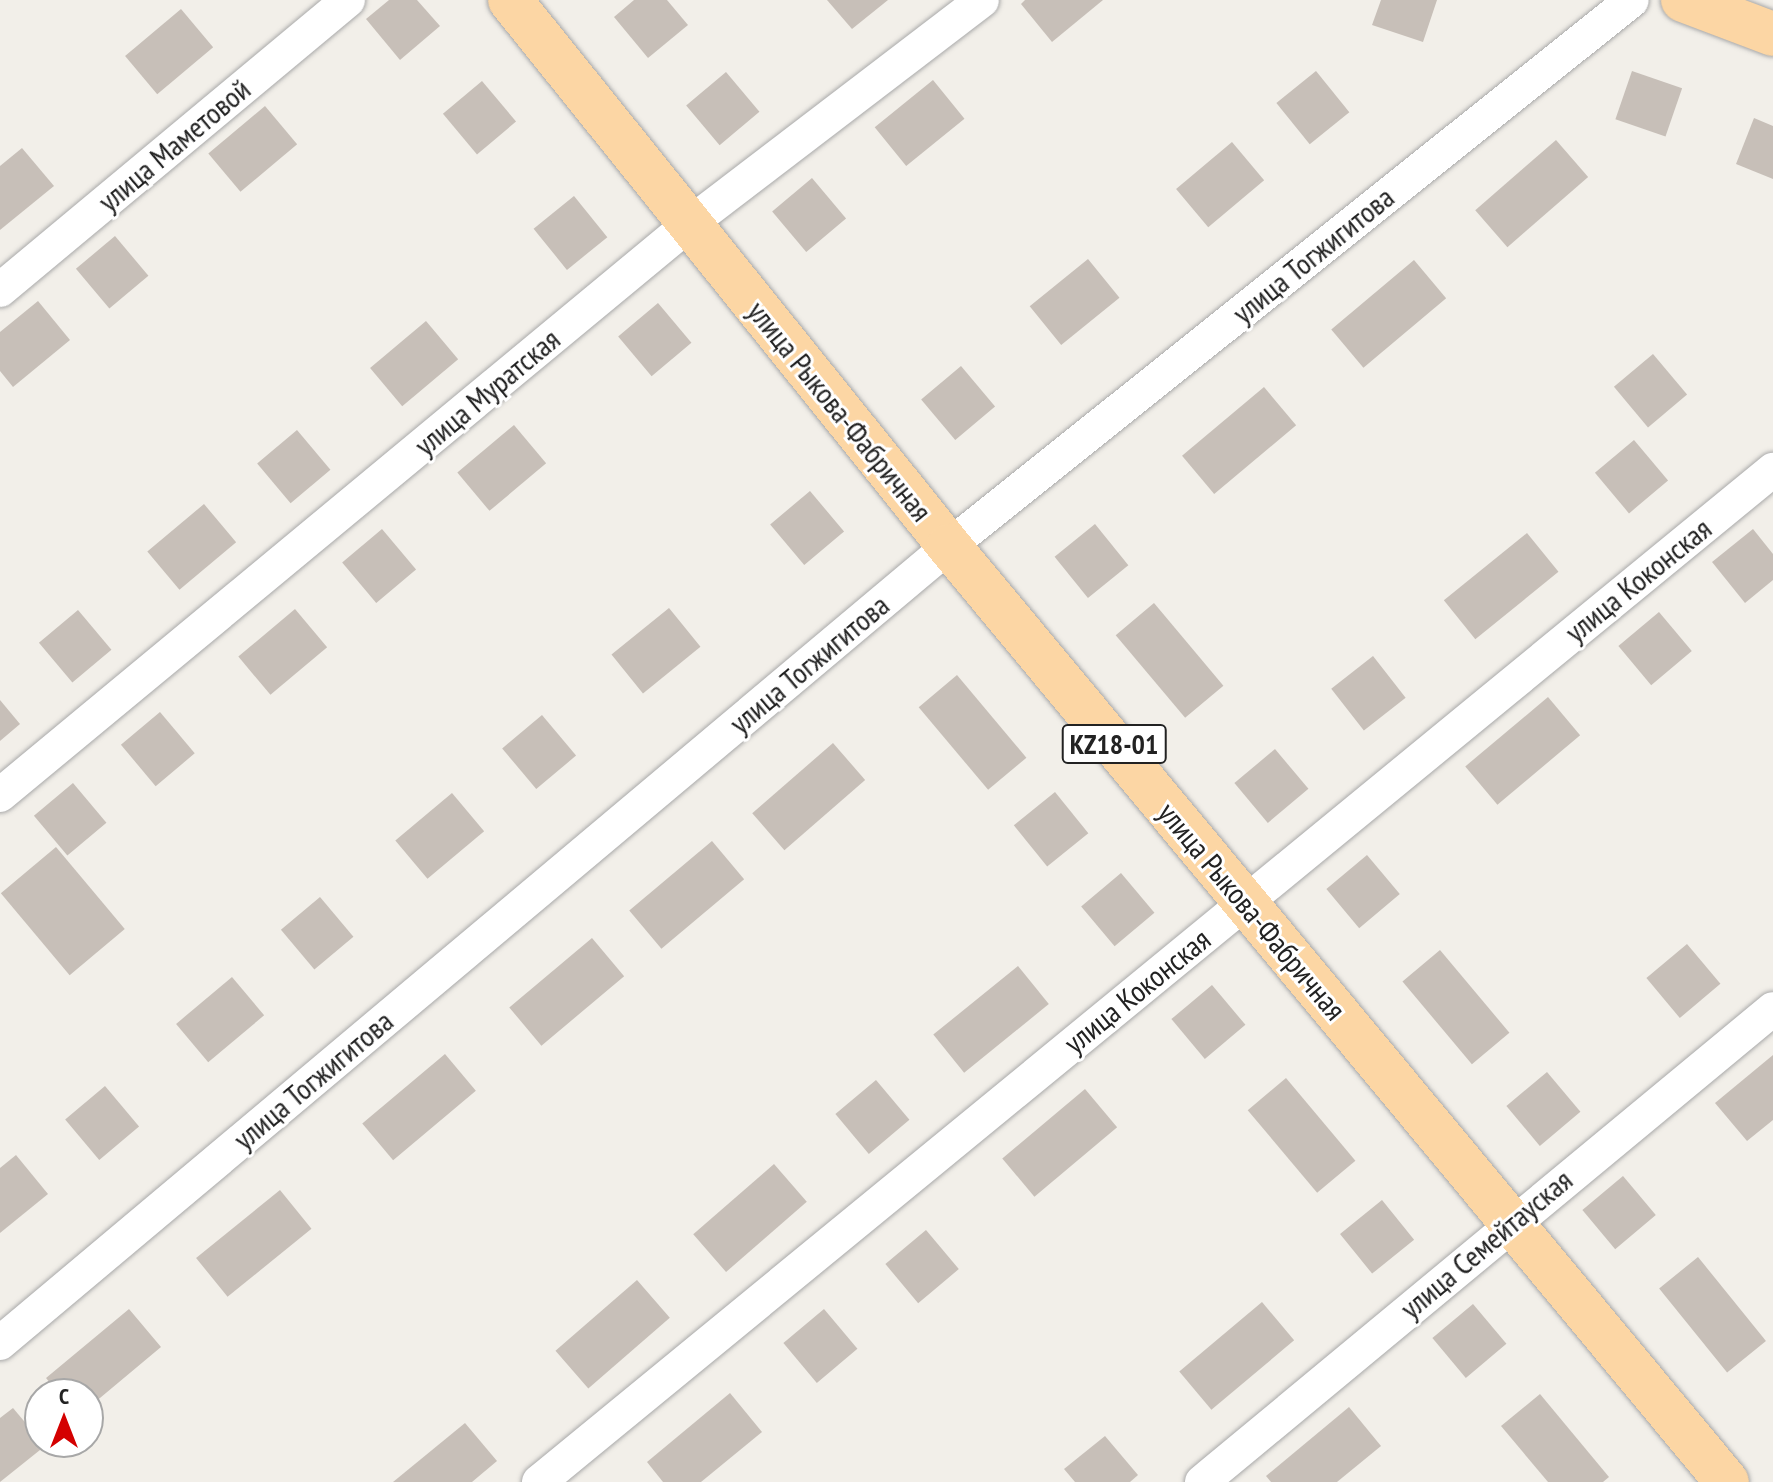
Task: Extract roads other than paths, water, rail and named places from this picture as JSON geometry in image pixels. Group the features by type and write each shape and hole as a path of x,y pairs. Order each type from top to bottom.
{"main road":[{"name":"улица Рыкова-Фабричная","path":"510,0 949,546 1727,1482"},
{"path":"1683,0 1773,34"}],"street":[{"name":"улица Маметовой","path":"0,290 348,0"},
{"name":"улица Муратская","path":"0,795 688,225 982,0"},
{"name":"улица Тогжигитова","path":"0,1343 949,546 1632,0"},
{"name":"улица Коконская","path":"539,1482 1773,470"},
{"name":"улица Семейтауская","path":"1202,1482 1511,1222 1773,1009"}]}
